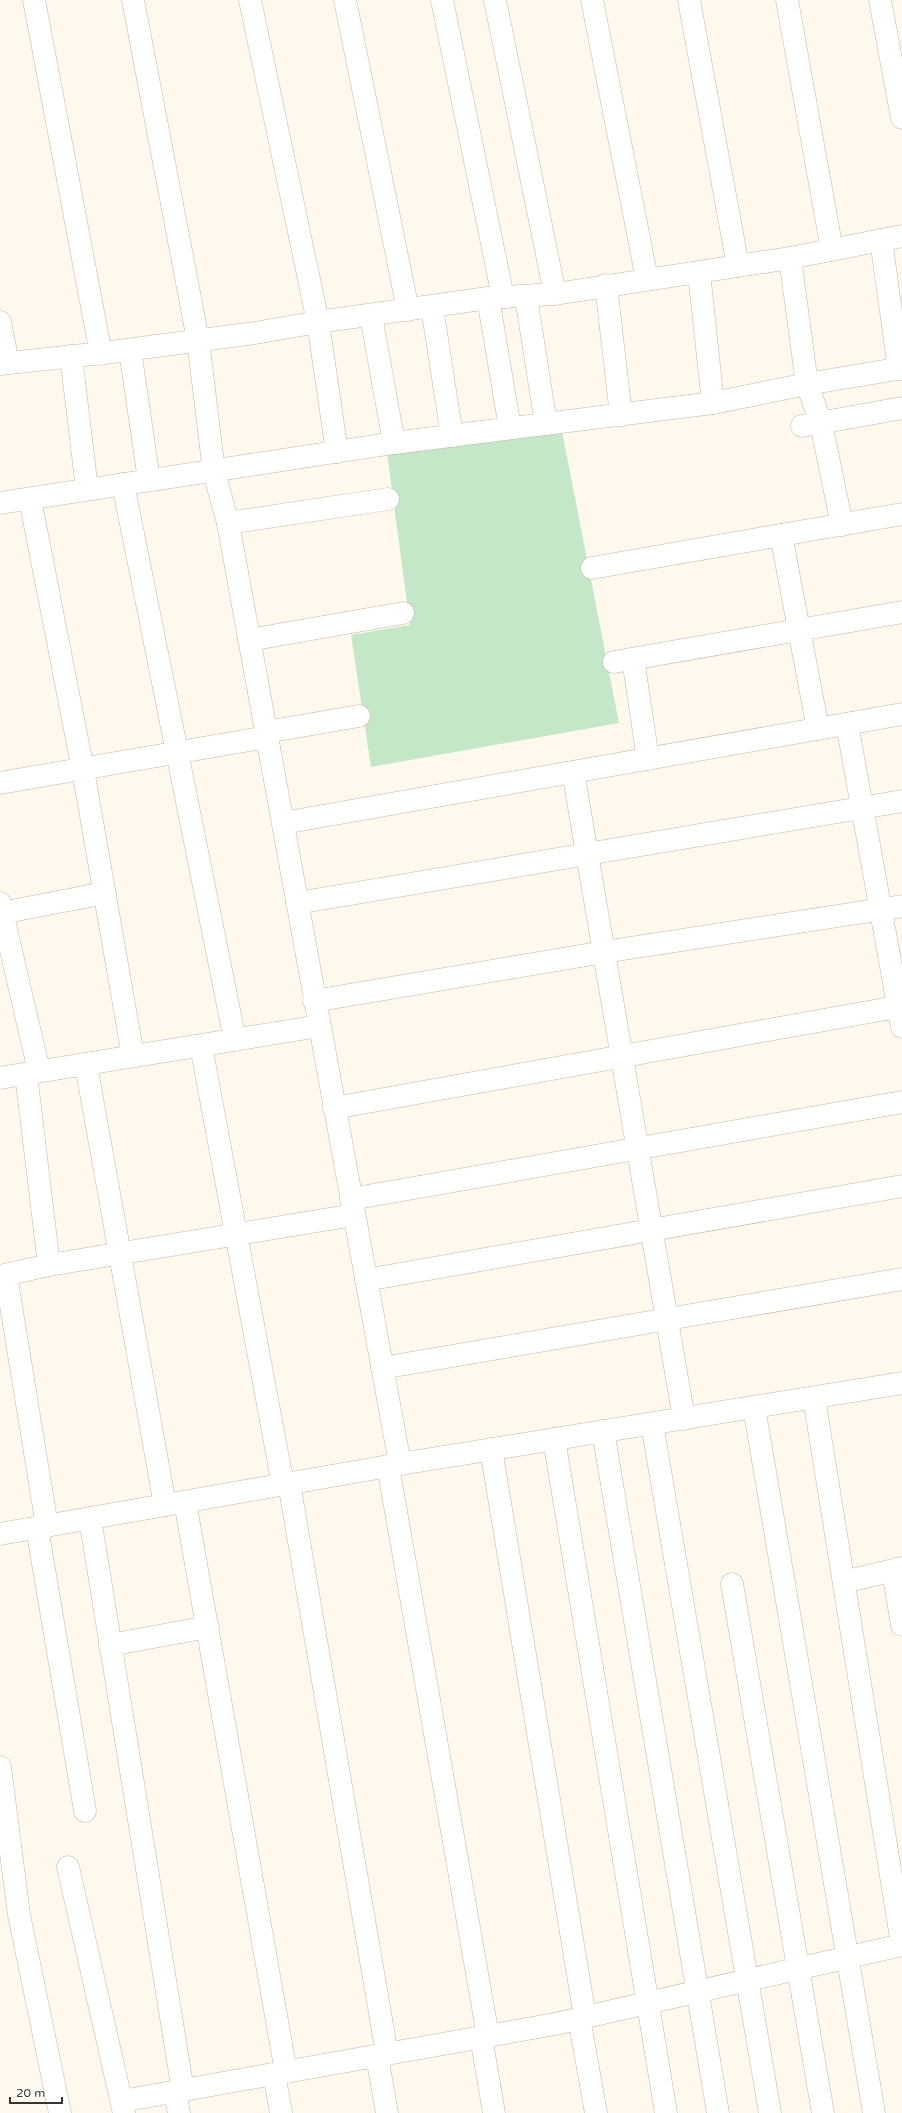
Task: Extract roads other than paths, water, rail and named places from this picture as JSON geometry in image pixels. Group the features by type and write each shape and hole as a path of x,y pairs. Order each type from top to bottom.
{"street":[{"path":"34,0 101,354"},
{"path":"133,0 198,340 214,472 228,523 318,1026 382,1368 394,1465 485,2037 494,2113"},
{"path":"250,0 318,322 337,452"},
{"path":"345,0 408,310"},
{"path":"442,0 495,298 510,428"},
{"path":"495,0 555,294"},
{"path":"592,0 647,279"},
{"path":"689,0 738,266"},
{"path":"787,0 832,250"},
{"path":"880,0 902,118"},
{"path":"0,322 4,364 101,354 495,298 555,294 790,258 902,236"},
{"path":"0,503 149,480 214,472 394,443 713,403 807,384 900,369 880,240"},
{"path":"790,258 812,425 842,525"},
{"path":"698,273 713,403"},
{"path":"606,285 621,414"},
{"path":"526,297 546,424"},
{"path":"432,307 452,436"},
{"path":"371,316 394,443"},
{"path":"130,350 149,480"},
{"path":"70,356 87,489"},
{"path":"812,425 902,408"},
{"path":"123,484 176,754 235,1040"},
{"path":"30,499 83,770 133,1056"},
{"path":"228,523 388,499"},
{"path":"592,568 902,514"},
{"path":"782,535 818,729"},
{"path":"648,759 624,661 902,612"},
{"path":"249,640 403,613"},
{"path":"282,822 902,714"},
{"path":"0,783 176,754 359,716"},
{"path":"334,1108 622,1056 901,1014 892,908 863,808 847,724"},
{"path":"573,772 684,1419"},
{"path":"297,903 902,801"},
{"path":"49,1265 32,1072 1,908 105,893"},
{"path":"314,1001 604,952 892,908"},
{"path":"0,1078 318,1026"},
{"path":"201,1046 286,1484 382,2055 387,2113"},
{"path":"86,1065 122,1255 175,1503 208,1627 280,2073 281,2113"},
{"path":"85,1811 3,1275 49,1265 122,1255 237,1235 353,1207 637,1149 902,1102"},
{"path":"366,1280 902,1186"},
{"path":"382,1368 902,1279"},
{"path":"0,1534 394,1465 902,1383"},
{"path":"68,1867 123,2107 179,2091 485,2037 582,2018 848,1958 902,1944 814,1398"},
{"path":"754,1407 874,2113"},
{"path":"652,1424 770,2113"},
{"path":"603,1432 718,2113"},
{"path":"554,1439 646,2003 666,2113"},
{"path":"491,1450 596,2113"},
{"path":"90,1518 179,2091 179,2113"},
{"path":"844,1582 898,1569 902,1625"},
{"path":"732,1584 823,2113"},
{"path":"110,1645 208,1627"},
{"path":"0,1767 7,1879 19,1914 60,2113"}]}
